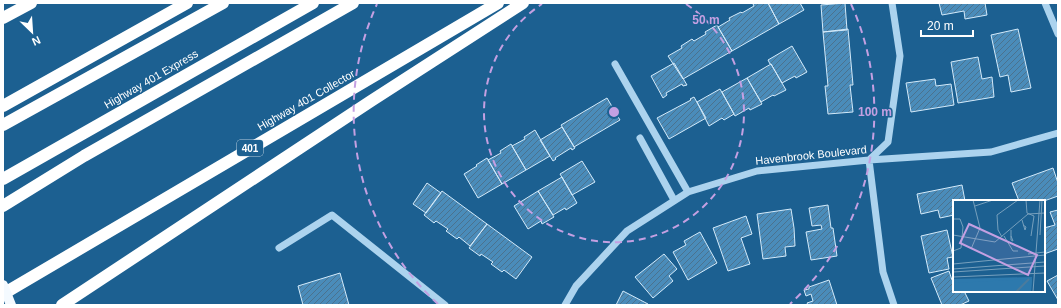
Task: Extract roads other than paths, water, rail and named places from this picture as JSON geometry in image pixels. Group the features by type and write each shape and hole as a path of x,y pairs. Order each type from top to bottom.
{"highway":[{"path":"3,18 31,3"},
{"path":"3,106 187,3"},
{"path":"3,125 223,3"},
{"name":"Highway 401 Express","path":"3,180 313,3"},
{"path":"3,206 91,152 353,3"},
{"name":"Highway 401 Collector","path":"3,294 498,3"},
{"path":"62,305 371,101 523,3"}],"main road":[{"path":"3,285 11,305"}],"street":[{"path":"892,3 900,56 888,142 870,160 883,272 894,305"},
{"path":"1045,3 1058,34"},
{"path":"615,64 688,192"},
{"name":"Havenbrook Boulevard","path":"565,305 576,286 627,231 688,192 757,171 870,160 992,152 1058,133"},
{"path":"640,138 674,200"},
{"path":"279,248 332,215 445,305"}]}
